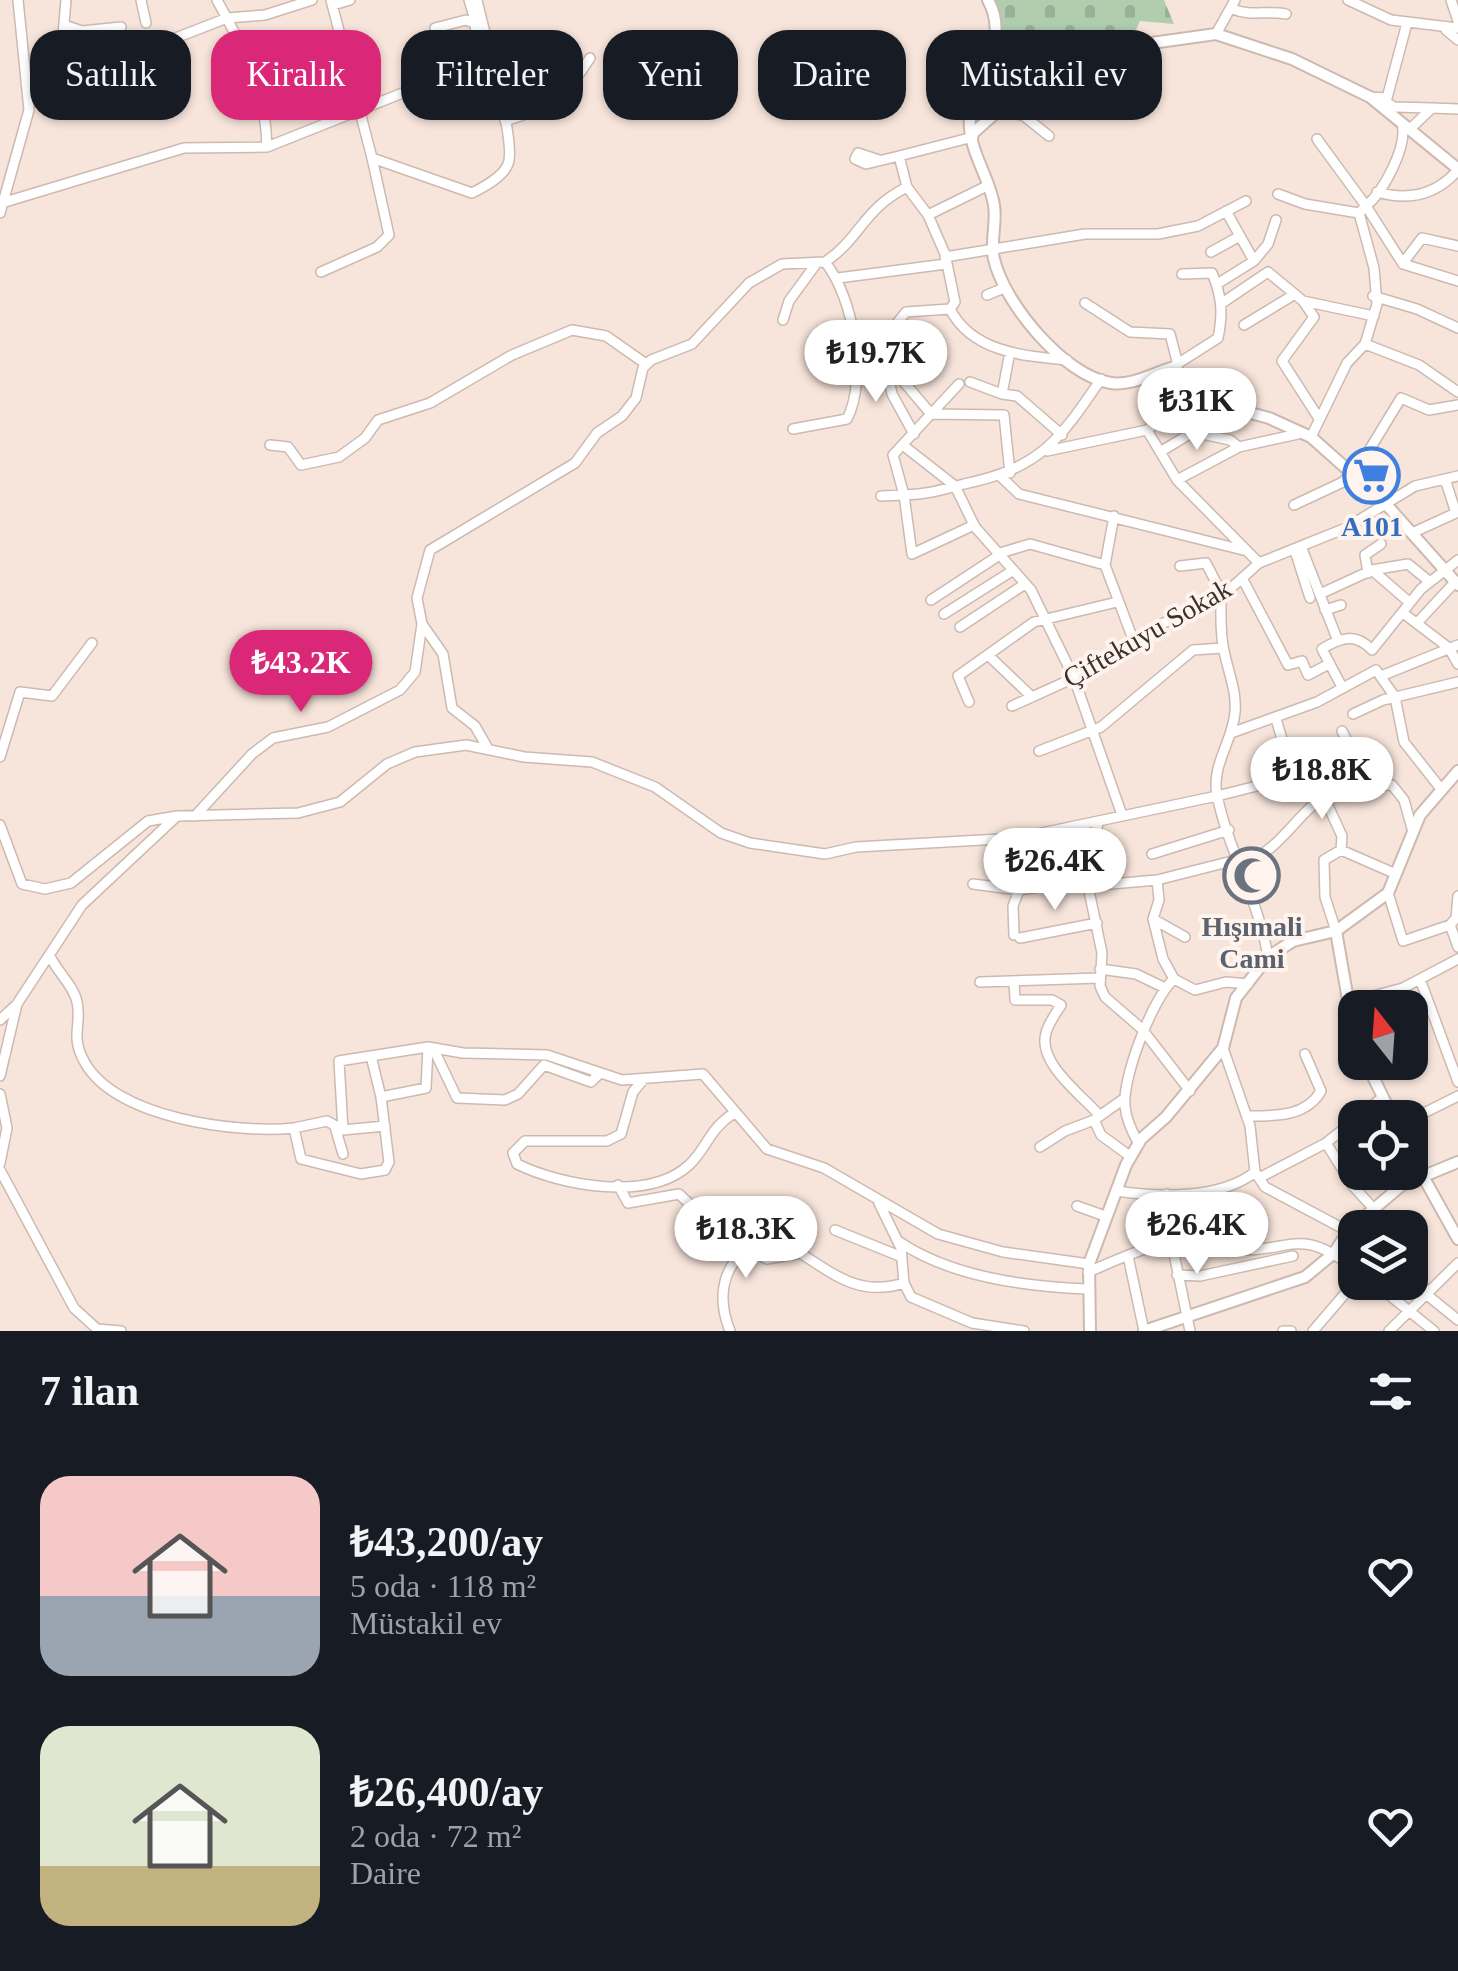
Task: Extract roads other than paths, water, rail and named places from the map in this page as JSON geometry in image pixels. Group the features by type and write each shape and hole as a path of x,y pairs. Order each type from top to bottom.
{"street":[{"path":"0,212 29,110 18,0"},
{"path":"26,84 59,81 66,0"},
{"path":"141,0 146,24"},
{"path":"217,0 264,98 267,148"},
{"path":"191,32 227,18 265,15 312,0"},
{"path":"338,30 332,3 350,0"},
{"path":"473,0 480,30"},
{"path":"988,0 997,22 997,40 970,120 994,206 993,246 1004,288 1018,312 1069,360 1101,379 1112,383 1139,380 1174,367 1218,338 1222,303 1212,273 1182,274"},
{"path":"1348,0 1407,23 1446,30 1458,40"},
{"path":"1446,30 1458,25 1451,0"},
{"path":"1216,34 1234,4 1246,15 1267,10 1286,14"},
{"path":"435,28 466,20 479,25"},
{"path":"1370,98 1387,98 1407,23"},
{"path":"64,24 82,31 120,28"},
{"path":"479,25 479,30"},
{"path":"1162,42 1216,34 1292,59 1394,108 1458,109"},
{"path":"372,158 472,193 488,186 508,165 510,140 505,121 540,111 576,80 590,58"},
{"path":"1370,98 1458,170 1441,186 1421,194 1400,198 1378,192"},
{"path":"1362,209 1378,192 1406,126 1432,108"},
{"path":"5,202 184,148 267,148 336,120"},
{"path":"321,272 377,247 388,235 361,120"},
{"path":"878,160 972,136 987,120"},
{"path":"1029,120 1049,136"},
{"path":"1317,140 1402,263 1458,281"},
{"path":"899,156 907,187 928,215 945,260 955,302 950,309"},
{"path":"928,215 987,186"},
{"path":"783,320 789,301 821,263 840,252 880,201 907,187"},
{"path":"1278,194 1305,204 1362,209"},
{"path":"838,278 945,260 993,246 1085,234 1158,234 1198,226 1246,202"},
{"path":"1311,437 1348,363 1365,344 1378,304 1362,209"},
{"path":"1226,211 1254,261"},
{"path":"1217,284 1254,261 1268,244 1276,220"},
{"path":"1211,252 1240,236"},
{"path":"1402,263 1422,238 1458,246"},
{"path":"646,364 692,344 708,322 766,272 782,264 821,263 838,278 855,368 856,402 847,419 793,429"},
{"path":"1222,303 1268,272 1299,297 1314,317 1282,361 1318,417"},
{"path":"987,296 1004,288"},
{"path":"1374,296 1417,309 1458,328"},
{"path":"1244,325 1299,297 1374,316"},
{"path":"1084,302 1130,332 1170,334 1174,367 1201,389 1232,408 1269,418 1311,437 1386,503 1442,572 1456,583 1417,624"},
{"path":"855,368 906,312 950,309"},
{"path":"950,309 971,338 1010,352 1069,360"},
{"path":"270,445 288,447 300,465 339,457 365,438 378,420 430,402 512,355 572,330 606,336 646,364"},
{"path":"1365,344 1419,365 1458,392"},
{"path":"876,349 931,414 1004,415 1005,475 1019,494 1248,551"},
{"path":"1002,394 1010,352"},
{"path":"884,359 892,394 914,434"},
{"path":"195,816 252,754 273,738 328,727 400,690 415,672 422,624 418,598 430,550 575,463 597,433 622,416 636,398 646,364"},
{"path":"1046,452 1101,379"},
{"path":"970,382 1017,396 1062,435"},
{"path":"959,384 892,460 904,495 912,554 974,525"},
{"path":"881,496 946,493 955,486 1005,475 1046,452 1147,430 1201,389"},
{"path":"1294,505 1325,493 1352,472 1401,398 1429,410 1458,405"},
{"path":"1147,430 1177,480 1259,563"},
{"path":"1160,452 1194,432 1230,440 1239,447"},
{"path":"1177,480 1239,447 1298,434"},
{"path":"904,446 955,486 974,525 1025,584 1074,678 1122,816"},
{"name":"Çiftekuyu Sokak","path":"1012,706 1074,678 1157,626 1222,596 1259,563 1298,550 1415,486 1458,476"},
{"path":"1412,533 1457,513 1445,479"},
{"path":"1114,516 1105,565 1134,642"},
{"path":"931,600 998,555 1030,544 1105,565"},
{"path":"1380,544 1365,556 1370,572 1409,602"},
{"path":"1298,550 1315,596 1338,640"},
{"path":"1342,687 1322,649 1338,640 1356,638 1372,650 1409,602 1458,560"},
{"path":"1180,566 1206,562 1222,596 1223,648 1234,697 1231,734 1220,758 1217,796 1240,861 1242,878 1264,930 1268,957"},
{"path":"1315,596 1370,572 1408,564 1430,582"},
{"path":"944,614 1012,570"},
{"path":"1242,578 1288,665 1302,661 1308,675 1330,664"},
{"path":"960,627 1025,584"},
{"path":"969,702 958,676 988,655 1043,618 1117,602"},
{"path":"1325,610 1341,605"},
{"path":"1403,614 1454,647 1458,664"},
{"path":"422,624 443,654 452,708 475,726 487,747"},
{"path":"0,757 20,692 52,696 92,643"},
{"path":"1231,734 1342,687 1454,647"},
{"path":"1039,751 1094,730 1164,678 1193,650 1223,648"},
{"path":"988,655 1032,697"},
{"path":"1379,673 1395,697 1404,742 1441,788"},
{"path":"1353,714 1395,697 1458,682"},
{"path":"1276,718 1285,750 1308,770 1324,797 1342,836 1341,850"},
{"path":"1342,730 1370,786"},
{"path":"0,825 22,884 46,889 70,883 148,822 178,816 298,813 340,802 387,764 414,752 487,747 524,757 592,762 654,787 721,833 750,842 826,854 876,846 1018,838 1265,784 1274,787 1308,770"},
{"path":"1338,1226 1272,1194 1257,1175 1248,1116 1224,1048 1228,1018 1268,957 1294,941 1336,931 1388,893 1413,833 1441,788 1458,771"},
{"path":"973,884 1019,890 1157,880 1240,861 1268,852 1324,797 1339,789 1392,784 1413,833"},
{"path":"0,1020 17,1004 82,905 178,816"},
{"path":"1098,822 1089,882 1102,953 1099,974 1105,997 1144,1031 1190,1091"},
{"path":"1152,854 1230,830"},
{"path":"1341,850 1396,874"},
{"path":"1341,850 1324,860 1325,897 1336,931 1345,990"},
{"path":"1157,880 1158,900 1153,919 1163,958 1174,979 1195,990 1226,982 1248,984"},
{"path":"1019,890 1014,906 1017,936 1097,924"},
{"path":"1388,893 1403,941 1450,925 1456,918 1458,896"},
{"path":"1153,919 1184,937"},
{"path":"1450,925 1458,947"},
{"path":"50,956 78,1000 74,1032 94,1075 148,1110 188,1122 253,1132 327,1122 339,1128 385,1126"},
{"path":"1396,990 1458,958"},
{"path":"980,982 1136,974 1166,988"},
{"path":"1139,1144 1125,1098 1144,1031 1174,979"},
{"path":"1420,979 1454,1062 1458,1082"},
{"path":"1014,981 1015,1000 1052,1000 1061,1005 1045,1034 1046,1048 1058,1074 1097,1118 1100,1135 1130,1158"},
{"path":"0,1076 17,1004"},
{"path":"430,1047 457,1098 504,1100 518,1094 544,1066 591,1082 600,1072"},
{"path":"381,1097 426,1088 430,1047"},
{"path":"343,1154 338,1061 430,1047 547,1055 600,1072 643,1080 704,1074 768,1149 824,1168 878,1201 953,1238 1003,1252 1089,1268 1175,1244 1207,1240 1228,1250 1305,1240 1338,1256"},
{"path":"1090,1331 1086,1289 1089,1268 1105,1216 1130,1158 1224,1048"},
{"path":"1248,1116 1287,1115 1316,1099 1321,1091 1305,1054"},
{"path":"294,1128 300,1159 362,1174 385,1170 389,1162 385,1126 371,1056"},
{"path":"643,1080 633,1092 620,1134 607,1141 525,1141 512,1153 517,1164 574,1185 664,1182 686,1168 715,1126 734,1113"},
{"path":"1375,1080 1384,1100"},
{"path":"0,1094 7,1128 0,1166 74,1308 98,1329 121,1331"},
{"path":"1428,1111 1458,1096"},
{"path":"1379,1100 1383,1097"},
{"path":"1040,1147 1097,1118 1125,1098"},
{"path":"1116,1191 1188,1196 1257,1175 1326,1143 1338,1133"},
{"path":"1326,1143 1353,1186 1374,1209 1401,1190"},
{"path":"1428,1173 1458,1162"},
{"path":"618,1185 628,1203 680,1194 742,1253"},
{"path":"1428,1188 1458,1239"},
{"path":"1167,1194 1177,1275 1190,1331"},
{"path":"878,1201 898,1240 904,1283 911,1297 1001,1330 1024,1331"},
{"path":"1077,1206 1105,1216"},
{"path":"835,1230 902,1257"},
{"path":"898,1240 953,1267 986,1276 1086,1289"},
{"path":"1286,1245 1305,1277"},
{"path":"1128,1256 1144,1331 1305,1277 1338,1249"},
{"path":"730,1331 722,1312 723,1281 747,1250 767,1258 800,1252 847,1284 869,1290 904,1283"},
{"path":"1177,1275 1200,1276 1293,1256"},
{"path":"1428,1292 1458,1263"},
{"path":"1428,1294 1458,1320"},
{"path":"1313,1331 1340,1300"},
{"path":"1397,1300 1434,1331"},
{"path":"1389,1331 1420,1300"},
{"path":"1283,1331 1291,1331"}],"place":[{"name":"A101","path":"1372,475"},
{"name":"Hışımali Cami","path":"1252,875"}]}
